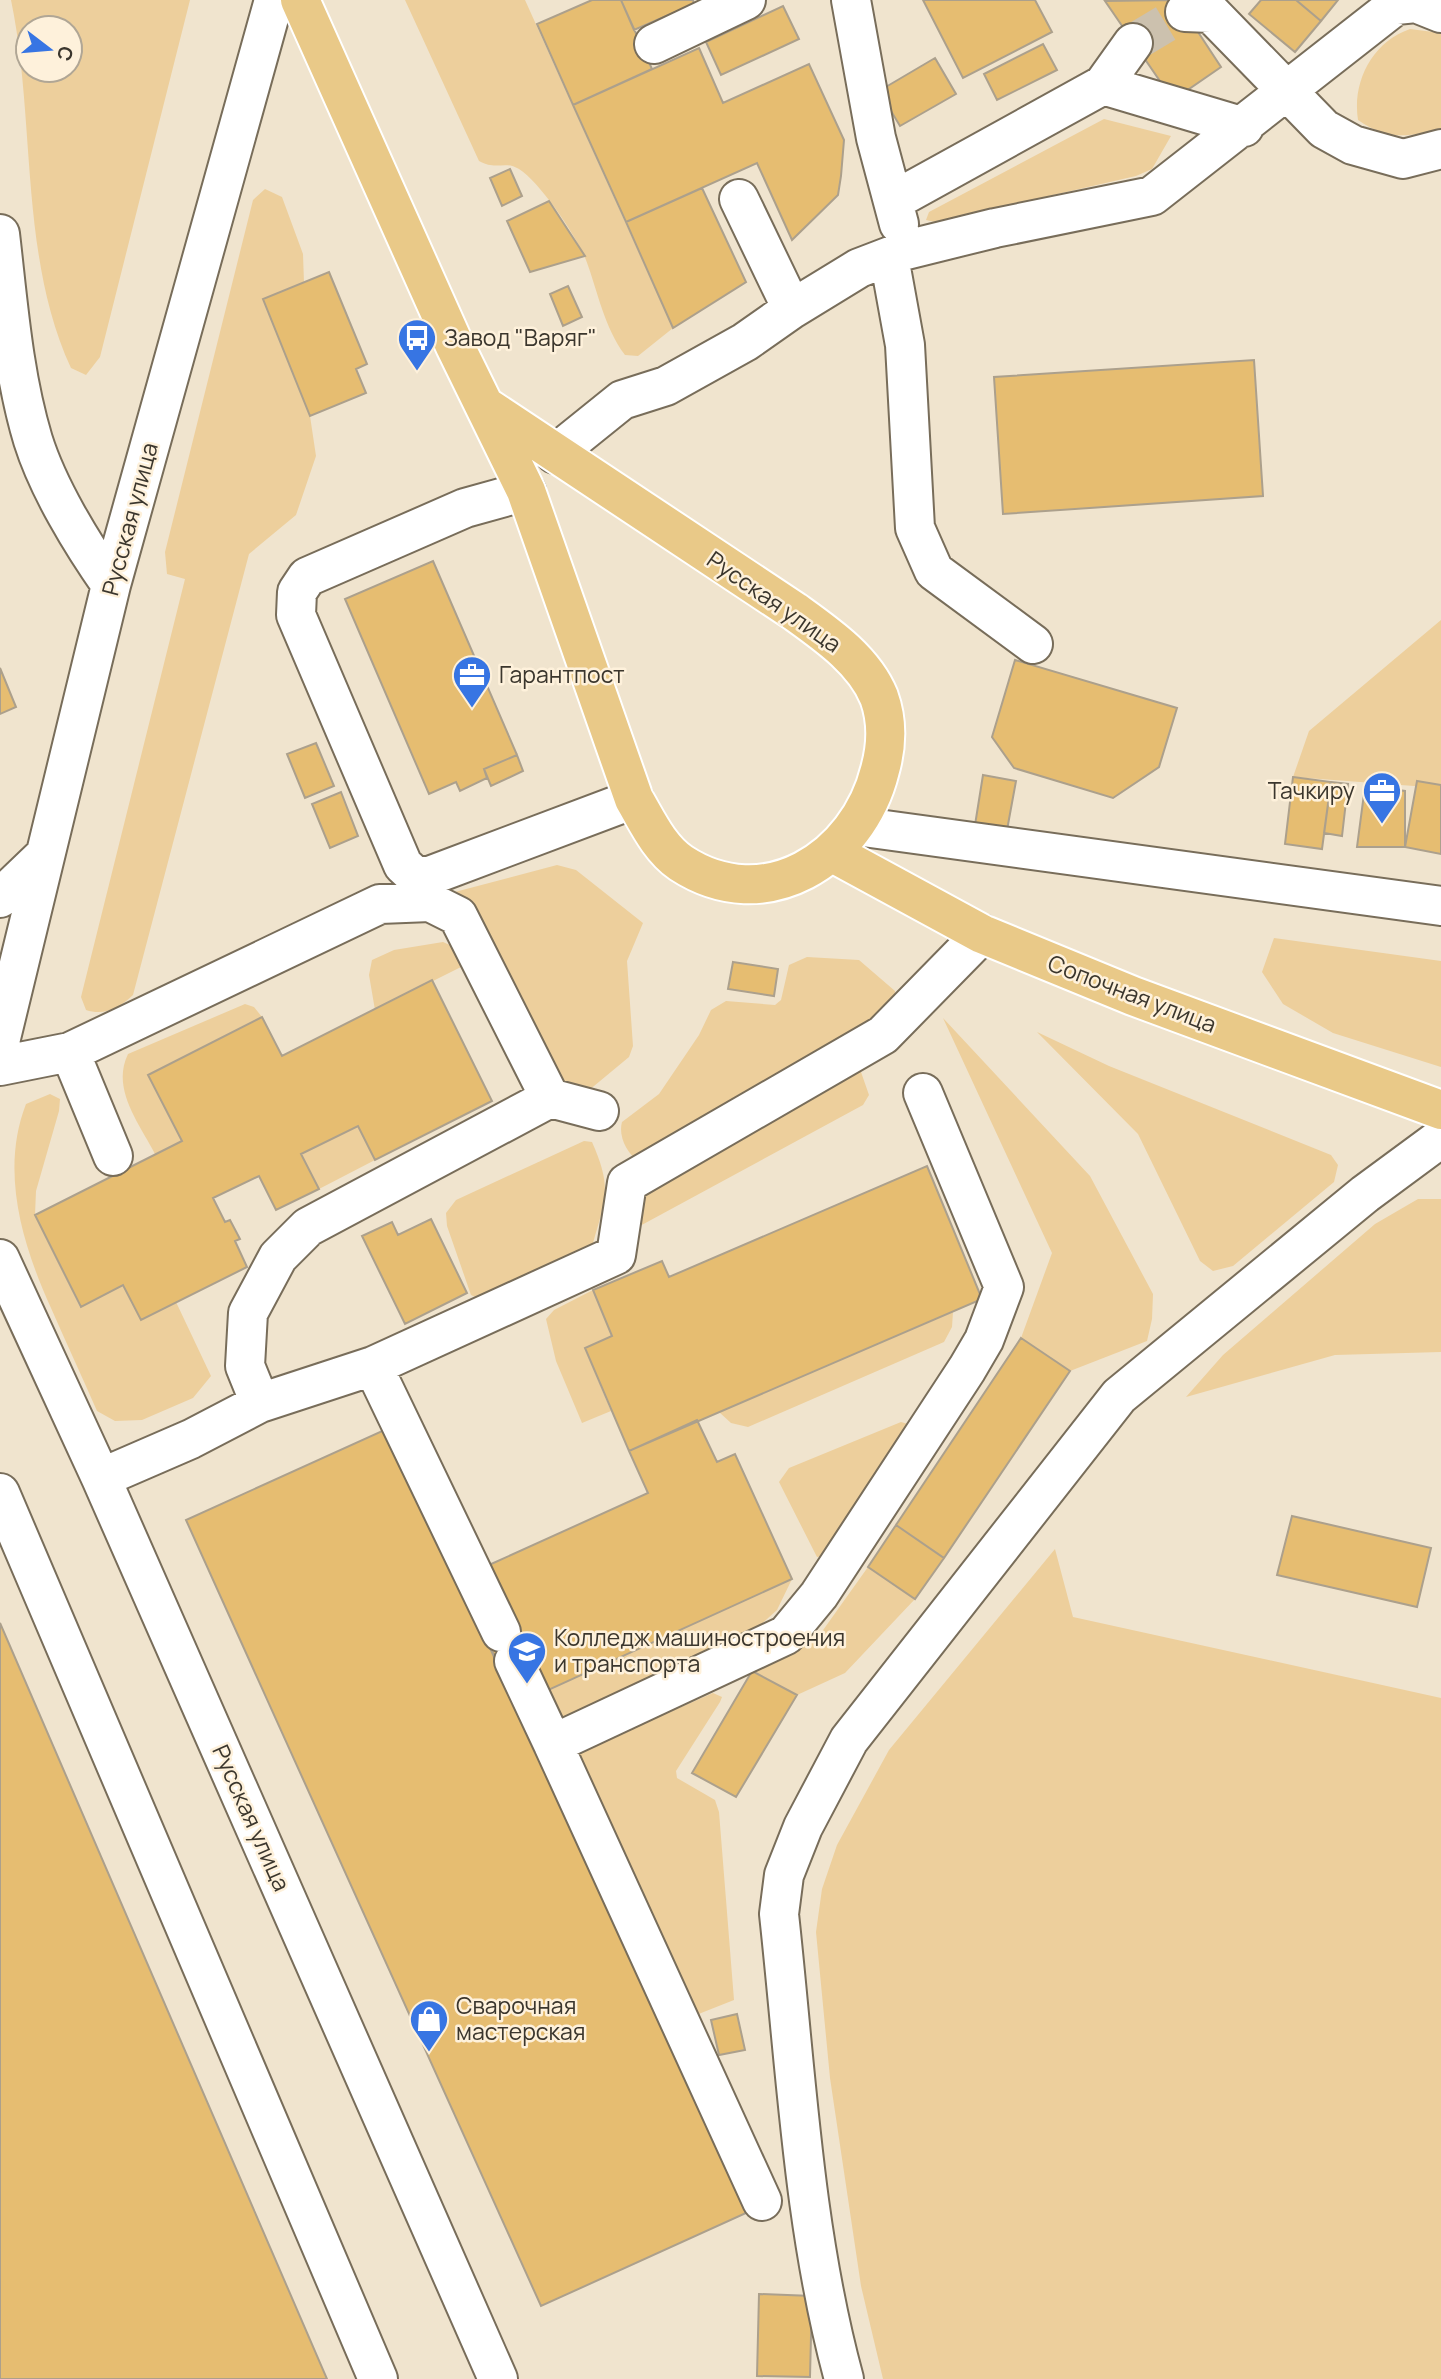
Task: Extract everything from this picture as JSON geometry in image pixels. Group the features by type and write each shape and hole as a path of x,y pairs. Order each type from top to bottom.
{"main road":[{"name":"Русская улица","path":"300,0 485,406 526,491 634,799 655,835 679,862 715,880 760,884 800,874 845,839 874,794 887,732 878,696 858,665 830,637 794,611 485,406"},
{"name":"Сопочная улица","path":"845,839 982,934 1133,996 1441,1110"}],"street":[{"name":"Русская улица","path":"0,1042 111,585 274,0"},
{"path":"654,44 746,0"},
{"path":"850,0 876,138 893,201 905,345 915,528 934,571 1033,643"},
{"path":"555,454 622,400 666,386 745,342 859,268 897,253 995,228 1152,197 1289,92 1376,9 1416,3 1441,13"},
{"path":"1185,12 1211,13 1324,129 1362,148 1403,159 1441,149"},
{"path":"893,201 1103,85 1133,43"},
{"path":"1103,85 1244,127"},
{"path":"739,198 792,309"},
{"path":"0,234 12,338 33,441 79,540 111,585"},
{"path":"526,491 466,508 307,577 297,592 296,615 403,865 416,877 432,875 634,799"},
{"path":"845,839 1441,906"},
{"path":"2,891 45,855"},
{"path":"0,1066 69,1052 380,904 430,902 458,916 550,1098"},
{"path":"101,1478 191,1439 260,1403 373,1366 616,1255 627,1183 883,1035 982,934"},
{"path":"69,1052 113,1156"},
{"path":"553,1744 786,1635 819,1595 984,1340 1004,1287 923,1093"},
{"path":"260,1403 246,1366 248,1312 278,1256 307,1227 550,1098 599,1111"},
{"path":"844,2379 831,2330 810,2208 779,1914 784,1875 803,1827 849,1740 1119,1396 1365,1194 1441,1139"},
{"name":"Русская улица","path":"0,1259 101,1478 498,2379"},
{"path":"373,1366 553,1744 762,2201"},
{"path":"0,1493 378,2379"}],"shaded area":[{"path":"11,0 190,0 100,357 86,375 71,368 55,325 43,280 31,187 23,84 84,84 84,14 14,14 14,17"},
{"path":"405,0 525,0 673,328 638,356 625,355 618,344 586,260 547,197 528,176 514,166 491,165 479,161"},
{"path":"1410,29 1441,33 1441,128 1418,134 1388,134 1358,120 1358,92 1375,53 1385,43"},
{"path":"1104,119 1171,136 1152,169 1136,176 935,222 926,220 929,212"},
{"path":"265,189 282,197 303,254 304,283 264,299 310,416 316,456 296,515 249,554 133,995 111,1010 93,1012 86,1010 81,997 185,579 167,574 165,552 253,200"},
{"path":"1441,620 1441,788 1293,777 1309,731"},
{"path":"557,865 576,870 643,923 627,961 633,1046 629,1057 588,1091 569,1089 555,1074 451,893"},
{"path":"1274,938 1441,961 1441,1067 1333,1033 1283,1004 1262,972"},
{"path":"443,942 459,949 469,963 375,1010 369,975 372,960 394,950"},
{"path":"807,957 859,960 895,991 894,1003 858,1029 638,1161 624,1144 622,1122 659,1094 699,1035 711,1010 726,1001 775,1005 781,1000 789,965"},
{"path":"245,1004 254,1007 262,1017 149,1075 182,1141 155,1154 129,1106 125,1093 124,1067 128,1054"},
{"path":"943,1018 1090,1176 1153,1294 1152,1319 1147,1341 1070,1371 1021,1338 1052,1253"},
{"path":"1037,1032 1109,1066 1331,1155 1338,1165 1334,1182 1233,1266 1213,1271 1200,1261 1138,1134"},
{"path":"853,1069 861,1072 869,1095 863,1105 638,1227 644,1193"},
{"path":"50,1094 60,1099 59,1111 36,1191 35,1215 80,1307 123,1285 141,1320 176,1302 211,1376 193,1398 142,1420 115,1421 97,1411 41,1284 23,1233 15,1181 18,1129 26,1104"},
{"path":"358,1126 375,1160 319,1189 301,1154"},
{"path":"584,1141 592,1142 605,1183 603,1206 592,1247 484,1301 471,1295 447,1226 446,1213 456,1200"},
{"path":"1418,1199 1441,1199 1441,1352 1335,1355 1186,1397 1223,1355 1375,1224"},
{"path":"593,1290 612,1336 585,1349 611,1411 582,1423 556,1361 546,1319 554,1310"},
{"path":"953,1312 952,1327 944,1342 748,1427 731,1423 719,1412"},
{"path":"901,1422 908,1424 825,1556 817,1557 779,1482 789,1468"},
{"path":"1055,1549 1073,1617 1441,1698 1441,2379 883,2379 861,2286 830,2078 816,1932 822,1889 837,1845 889,1750"},
{"path":"868,1567 915,1599 845,1673 797,1695 752,1671 816,1640"},
{"path":"792,1579 777,1610 746,1638 558,1720 544,1692"},
{"path":"713,1693 722,1697 720,1702 676,1771 677,1778 715,1800 719,1812 734,2000 691,2017 572,1755"}],"building":[{"path":"592,0 621,0 652,69 573,105 537,24"},
{"path":"621,0 693,0 694,4 634,30"},
{"path":"923,0 1035,0 1052,32 963,78"},
{"path":"1177,0 1221,67 1173,100 1105,1"},
{"path":"1261,0 1296,0 1321,21 1295,52 1249,14"},
{"path":"1296,0 1338,0 1321,21"},
{"path":"783,6 799,39 721,75 706,42"},
{"path":"1043,44 1057,70 997,100 984,74"},
{"path":"699,48 723,103 809,64 844,140 841,176 838,195 792,240 757,163 626,222 573,105"},
{"path":"935,58 956,94 900,126 879,91"},
{"path":"510,169 522,196 502,206 490,178"},
{"path":"702,188 746,282 673,328 626,222"},
{"path":"549,201 585,256 530,272 507,221"},
{"path":"329,272 367,364 356,369 366,393 310,416 263,299"},
{"path":"568,286 582,317 563,326 550,294"},
{"path":"1254,360 1263,496 1003,514 994,377"},
{"path":"433,561 517,755 484,769 487,778 460,791 456,782 429,794 345,599"},
{"path":"1015,660 1177,708 1159,767 1113,798 1014,768 992,737"},
{"path":"0,668 16,707 0,714"},
{"path":"316,743 334,786 305,798 287,754"},
{"path":"517,755 523,771 491,786 484,769"},
{"path":"983,775 1016,781 1007,830 975,825"},
{"path":"1293,777 1331,782 1322,849 1285,844"},
{"path":"1417,781 1441,785 1441,854 1405,847"},
{"path":"1331,782 1348,784 1342,836 1324,833"},
{"path":"1365,786 1405,791 1405,847 1357,847"},
{"path":"341,792 358,836 330,848 312,804"},
{"path":"733,962 778,969 774,996 728,989"},
{"path":"432,980 492,1101 375,1160 358,1126 301,1154 319,1189 276,1210 259,1176 213,1198 225,1222 230,1220 240,1239 235,1241 247,1267 141,1320 123,1285 81,1307 35,1215 182,1141 148,1075 262,1017 282,1056"},
{"path":"927,1166 982,1299 629,1451 585,1348 612,1336 593,1290 662,1261 669,1277"},
{"path":"431,1219 467,1293 405,1324 362,1236 392,1222 398,1235"},
{"path":"1021,1338 1070,1371 944,1558 896,1525"},
{"path":"697,1420 717,1462 735,1454 792,1579 544,1692 499,1668 486,1639 489,1565 648,1493 629,1451"},
{"path":"391,1427 746,2213 541,2306 186,1520"},
{"path":"1292,1516 1431,1548 1417,1607 1277,1575"},
{"path":"896,1525 944,1558 915,1599 868,1567"},
{"path":"0,1623 327,2379 0,2379"},
{"path":"752,1671 797,1695 736,1797 692,1773"},
{"path":"737,2014 745,2050 719,2055 711,2020"},
{"path":"759,2294 812,2296 810,2377 757,2376"}],"tunnel":[{"path":"1133,43 1185,12"}],"place":[{"name":"Завод \"Варяг\"","path":"417,372"},
{"name":"Гарантпост","path":"472,709"},
{"name":"Тачкиру","path":"1382,825"},
{"name":"Колледж машиностроения и транспорта","path":"527,1685"},
{"name":"Сварочная мастерская","path":"429,2053"}]}
